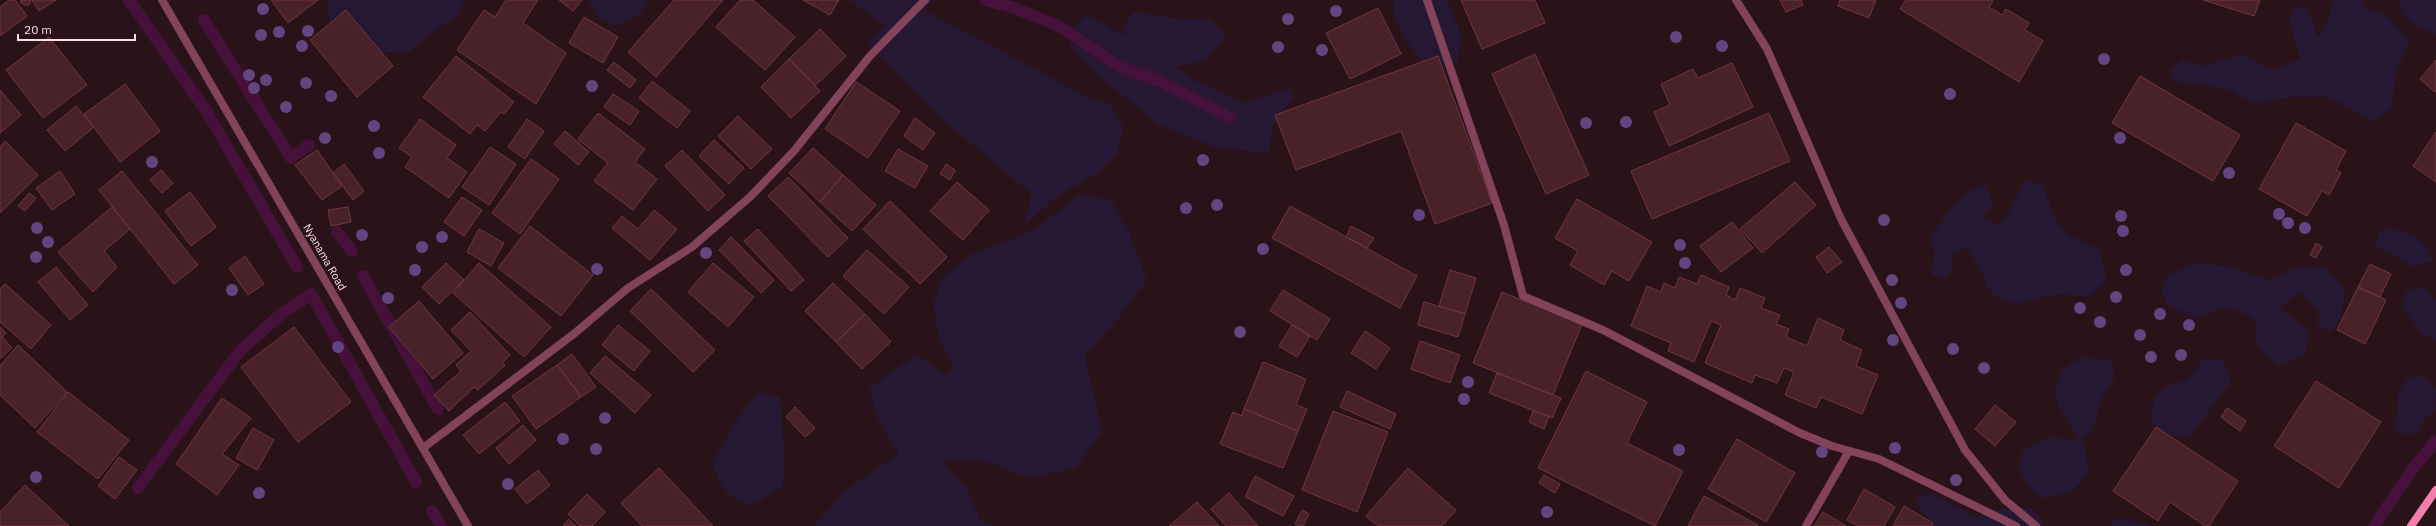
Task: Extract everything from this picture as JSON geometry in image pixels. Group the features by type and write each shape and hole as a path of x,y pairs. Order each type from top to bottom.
{"main road":[{"path":"2411,526 2436,490"}],"street":[{"name":"Nyanama Road","path":"162,0 468,526"},
{"path":"423,448 576,333 628,288 692,247 751,196 794,151 870,56 925,0"},
{"path":"1427,0 1504,225 1523,296 1603,330 1800,433 1850,451 1879,459 2016,526"},
{"path":"1736,0 1767,48 1841,219 1965,450 2005,500 2036,526"},
{"path":"1806,526 1850,451"}],"shaded area":[{"path":"327,0 465,0 457,16 424,38 410,52 356,54 338,37 334,31 327,9"},
{"path":"588,0 649,0 641,13 616,26 598,17"},
{"path":"850,0 932,0 926,11 1093,100 1110,103 1124,128 1116,155 1094,176 1056,197 1025,225 1031,193 944,121 868,43 885,26"},
{"path":"1394,0 1447,0 1462,37 1457,63 1429,68 1404,37 1395,18 1393,9"},
{"path":"2334,0 2360,0 2366,10 2387,15 2410,42 2396,71 2392,108 2374,122 2329,97 2292,97 2254,104 2228,89 2179,82 2170,76 2173,68 2183,60 2200,66 2243,55 2274,71 2300,58 2289,21 2295,8 2306,6 2318,37 2328,20"},
{"path":"2398,0 2436,0 2436,34 2411,22 2403,13"},
{"path":"1134,12 1174,18 1210,19 1226,36 1206,60 1175,67 1196,81 1242,103 1290,88 1294,97 1273,124 1269,153 1214,147 1158,124 1101,78 1070,46 1077,22 1088,15 1125,36 1124,25"},
{"path":"2024,181 2043,184 2053,215 2067,234 2099,250 2107,281 2089,297 2057,294 2016,304 1998,298 1987,287 1981,271 1967,248 1953,254 1951,272 1945,279 1931,275 1935,249 1930,238 1953,206 1968,193 1985,184 1993,203 1983,217 1998,226 2010,211"},
{"path":"1079,195 1111,200 1129,232 1147,280 1117,320 1085,355 1102,432 1076,468 1029,478 982,460 942,461 967,489 980,520 996,526 814,526 846,490 899,454 878,420 869,389 886,375 918,355 947,376 954,366 940,342 933,304 943,277 974,253 1033,231"},
{"path":"2386,229 2403,232 2416,237 2425,246 2433,261 2414,267 2375,246 2379,233"},
{"path":"2193,263 2225,266 2270,280 2297,267 2326,268 2345,290 2340,320 2330,332 2316,323 2320,313 2300,292 2279,307 2309,332 2305,355 2278,365 2259,348 2256,337 2257,323 2248,316 2233,309 2226,308 2193,318 2167,304 2161,289 2168,276"},
{"path":"2425,287 2436,300 2436,341 2423,335 2401,306 2406,291"},
{"path":"2082,357 2111,361 2115,377 2101,399 2093,430 2080,440 2084,441 2089,473 2072,492 2041,498 2033,492 2019,472 2022,451 2047,437 2079,440 2059,407 2054,393 2062,370"},
{"path":"2204,359 2223,359 2231,382 2191,435 2164,437 2150,417 2154,400 2164,387 2188,380"},
{"path":"2423,376 2436,390 2435,411 2424,420 2417,434 2396,433 2398,394 2407,378"},
{"path":"758,392 780,397 785,461 783,487 750,506 741,502 725,490 712,464 734,424"},
{"path":"1929,492 1977,517 2000,509 2031,508 2043,521 2044,526 1932,526 1915,500"},
{"path":"2117,517 2151,526 2110,526"}],"building":[{"path":"9,0 15,0 27,16 0,36 0,7"},
{"path":"21,0 31,0 29,5 25,5 21,3"},
{"path":"32,0 56,0 39,11"},
{"path":"271,0 318,0 288,23"},
{"path":"506,0 538,0 523,23 566,53 536,104 457,50 484,10 495,17"},
{"path":"559,0 582,0 573,11"},
{"path":"674,0 723,0 656,77 628,52"},
{"path":"740,0 753,0 795,37 765,70 716,27"},
{"path":"803,0 839,0 830,15"},
{"path":"1461,0 1535,0 1545,23 1482,49"},
{"path":"1780,0 1801,0 1803,5 1786,12"},
{"path":"1840,0 1876,0 1869,18 1838,6"},
{"path":"1906,0 1991,0 1993,1 1989,7 2002,15 2006,9 2029,23 2025,30 2043,41 2019,82 1900,9"},
{"path":"2203,0 2260,0 2254,16"},
{"path":"1378,8 1401,54 1350,79 1326,33"},
{"path":"346,10 393,66 357,97 310,40"},
{"path":"584,17 618,37 603,63 569,43"},
{"path":"820,29 846,56 815,86 789,59"},
{"path":"49,37 87,85 43,118 6,70"},
{"path":"1535,54 1589,175 1546,194 1492,74"},
{"path":"456,56 514,102 504,114 501,112 485,131 477,125 470,134 423,97"},
{"path":"1438,56 1492,203 1435,224 1401,131 1296,170 1275,115"},
{"path":"789,59 820,91 791,118 761,87"},
{"path":"2436,60 2436,91 2435,92 2420,79"},
{"path":"614,62 636,80 630,88 607,70"},
{"path":"1732,63 1753,107 1669,146 1654,112 1670,105 1661,84 1693,69 1698,78"},
{"path":"2140,76 2240,135 2213,181 2112,123"},
{"path":"652,81 690,111 677,128 639,98"},
{"path":"856,82 900,111 868,158 825,129"},
{"path":"125,84 160,131 120,162 84,114"},
{"path":"0,90 21,115 0,133"},
{"path":"613,94 639,111 630,125 604,107"},
{"path":"76,106 94,127 65,151 47,130"},
{"path":"598,113 645,149 635,162 657,179 633,210 594,181 608,163 578,139"},
{"path":"1769,113 1790,161 1652,219 1631,171"},
{"path":"738,116 772,149 751,169 718,136"},
{"path":"915,118 935,133 923,150 904,136"},
{"path":"420,119 456,145 447,158 467,172 449,198 405,167 412,157 399,148"},
{"path":"527,119 544,131 525,159 508,147"},
{"path":"2296,123 2346,151 2336,170 2341,173 2329,195 2322,191 2307,216 2259,189"},
{"path":"565,131 589,152 578,165 554,144"},
{"path":"2436,132 2436,182 2413,166"},
{"path":"714,140 744,168 729,184 699,156"},
{"path":"5,141 38,175 0,213 0,147"},
{"path":"490,147 516,164 489,205 462,187"},
{"path":"813,148 843,175 820,202 789,173"},
{"path":"898,149 928,166 915,188 885,171"},
{"path":"317,150 342,186 322,200 295,165"},
{"path":"682,150 725,195 708,211 665,166"},
{"path":"531,159 559,179 520,234 492,213"},
{"path":"344,164 364,191 353,200 333,173"},
{"path":"946,164 955,170 950,180 940,174"},
{"path":"161,170 173,183 162,193 150,180"},
{"path":"60,171 75,194 52,210 36,188"},
{"path":"122,171 198,265 174,284 99,190"},
{"path":"843,175 876,205 852,231 820,202"},
{"path":"788,177 848,238 828,257 768,196"},
{"path":"957,182 989,210 963,240 930,211"},
{"path":"1795,182 1816,205 1762,253 1740,229"},
{"path":"190,192 216,227 191,246 165,211"},
{"path":"29,193 36,198 25,211 18,206"},
{"path":"462,197 482,210 464,236 444,222"},
{"path":"1577,199 1652,242 1629,281 1612,271 1604,285 1570,265 1578,251 1555,238"},
{"path":"890,201 947,257 920,284 863,229"},
{"path":"1290,206 1417,276 1400,308 1272,238"},
{"path":"112,207 130,229 104,251 117,267 93,292 58,252"},
{"path":"348,207 351,222 331,226 328,210"},
{"path":"654,210 677,229 650,260 612,228 622,216 638,229"},
{"path":"1732,222 1753,248 1721,272 1700,246"},
{"path":"530,226 593,275 561,316 498,268"},
{"path":"1351,226 1374,238 1367,248 1346,237"},
{"path":"479,229 504,243 491,266 467,252"},
{"path":"758,229 804,280 791,291 744,241"},
{"path":"731,237 774,280 761,293 719,250"},
{"path":"2316,243 2322,247 2316,258 2310,255"},
{"path":"1829,247 1842,262 1827,273 1816,257"},
{"path":"867,250 909,287 884,314 843,276"},
{"path":"245,256 264,284 248,295 229,268"},
{"path":"446,263 464,280 439,304 422,287"},
{"path":"479,263 551,327 524,357 453,293"},
{"path":"713,263 754,297 728,327 688,292"},
{"path":"2370,264 2391,274 2380,297 2358,287"},
{"path":"56,267 88,305 70,320 38,282"},
{"path":"1450,270 1476,278 1465,314 1439,306"},
{"path":"1701,275 1729,287 1726,295 1735,300 1740,288 1765,298 1761,308 1780,315 1776,324 1789,329 1786,337 1807,346 1818,318 1844,330 1840,340 1862,350 1856,366 1878,375 1862,414 1821,397 1816,408 1785,395 1794,372 1784,368 1777,383 1755,375 1752,383 1705,363 1721,325 1711,321 1694,362 1668,351 1671,343 1631,326 1647,286 1661,292 1664,283 1675,288 1679,277 1697,284"},
{"path":"833,283 865,314 836,342 805,311"},
{"path":"5,284 51,325 31,349 0,322 0,289"},
{"path":"2358,287 2386,300 2365,344 2337,330"},
{"path":"651,289 715,350 693,372 630,311"},
{"path":"1283,290 1330,319 1317,340 1270,311"},
{"path":"1502,292 1582,324 1553,395 1473,363"},
{"path":"419,301 463,353 433,379 389,327"},
{"path":"1424,302 1465,314 1458,337 1418,325"},
{"path":"470,312 510,355 502,363 505,365 478,390 474,387 449,411 434,395 461,371 456,365 471,351 451,330"},
{"path":"865,314 891,342 862,369 836,342"},
{"path":"618,325 650,351 634,371 602,345"},
{"path":"1292,325 1310,336 1297,357 1279,346"},
{"path":"0,327 6,333 2,337 12,348 0,359"},
{"path":"294,327 351,402 298,442 241,367"},
{"path":"1365,331 1390,348 1376,369 1351,353"},
{"path":"1420,341 1460,355 1450,383 1411,369"},
{"path":"18,345 67,392 35,428 0,395 0,366"},
{"path":"572,354 596,387 581,397 557,365"},
{"path":"605,356 651,395 635,413 590,373"},
{"path":"1263,362 1306,379 1296,405 1307,409 1298,431 1244,409"},
{"path":"557,365 581,397 536,429 512,396"},
{"path":"1586,371 1647,402 1627,443 1683,471 1655,526 1538,468"},
{"path":"1497,373 1561,398 1552,418 1489,393"},
{"path":"2316,381 2381,422 2339,488 2274,446"},
{"path":"1347,391 1396,414 1390,429 1340,407"},
{"path":"68,392 129,440 98,479 37,432"},
{"path":"222,398 251,418 222,454 239,465 217,495 176,464"},
{"path":"505,402 520,421 479,454 463,435"},
{"path":"1995,405 2016,422 1995,446 1975,429"},
{"path":"795,407 815,428 805,437 786,417"},
{"path":"2227,408 2246,421 2240,431 2221,417"},
{"path":"1244,409 1298,431 1283,468 1220,444 1233,412 1242,416"},
{"path":"1333,411 1388,432 1357,512 1302,490"},
{"path":"1533,411 1549,416 1544,429 1529,422"},
{"path":"523,425 536,440 509,464 496,448"},
{"path":"2156,427 2238,481 2209,526 2205,526 2170,502 2158,521 2113,491"},
{"path":"253,428 274,440 257,470 236,458"},
{"path":"1737,439 1795,473 1766,522 1708,489"},
{"path":"119,457 137,470 115,499 98,486"},
{"path":"659,468 713,526 642,526 621,503"},
{"path":"1408,468 1456,510 1442,526 1378,526 1366,516"},
{"path":"538,470 550,485 527,504 515,489"},
{"path":"1544,475 1560,484 1555,493 1539,483"},
{"path":"1255,476 1294,496 1283,516 1245,497"},
{"path":"25,485 69,526 0,526 0,512"},
{"path":"1864,489 1895,507 1884,526 1858,526 1847,520"},
{"path":"1229,493 1258,526 1226,526 1211,509"},
{"path":"587,494 605,512 592,526 580,526 568,514"},
{"path":"1704,496 1758,525 1688,526"},
{"path":"1197,502 1219,526 1169,526"},
{"path":"1904,506 1933,523 1932,526 1893,526"},
{"path":"1302,510 1309,514 1303,526 1299,526 1295,524"},
{"path":"1823,512 1846,526 1814,526"},
{"path":"569,519 576,526 563,526"}],"waterway":[{"path":"129,0 207,112 297,267"},
{"path":"985,0 1014,8 1059,26 1120,67 1160,81 1230,118"},
{"path":"204,20 291,158 309,145"},
{"path":"337,232 352,251"},
{"path":"363,276 438,409"},
{"path":"138,488 240,351 281,314 311,294 416,482"},
{"path":"2374,526 2414,467 2436,441"},
{"path":"432,511 441,526"}]}
